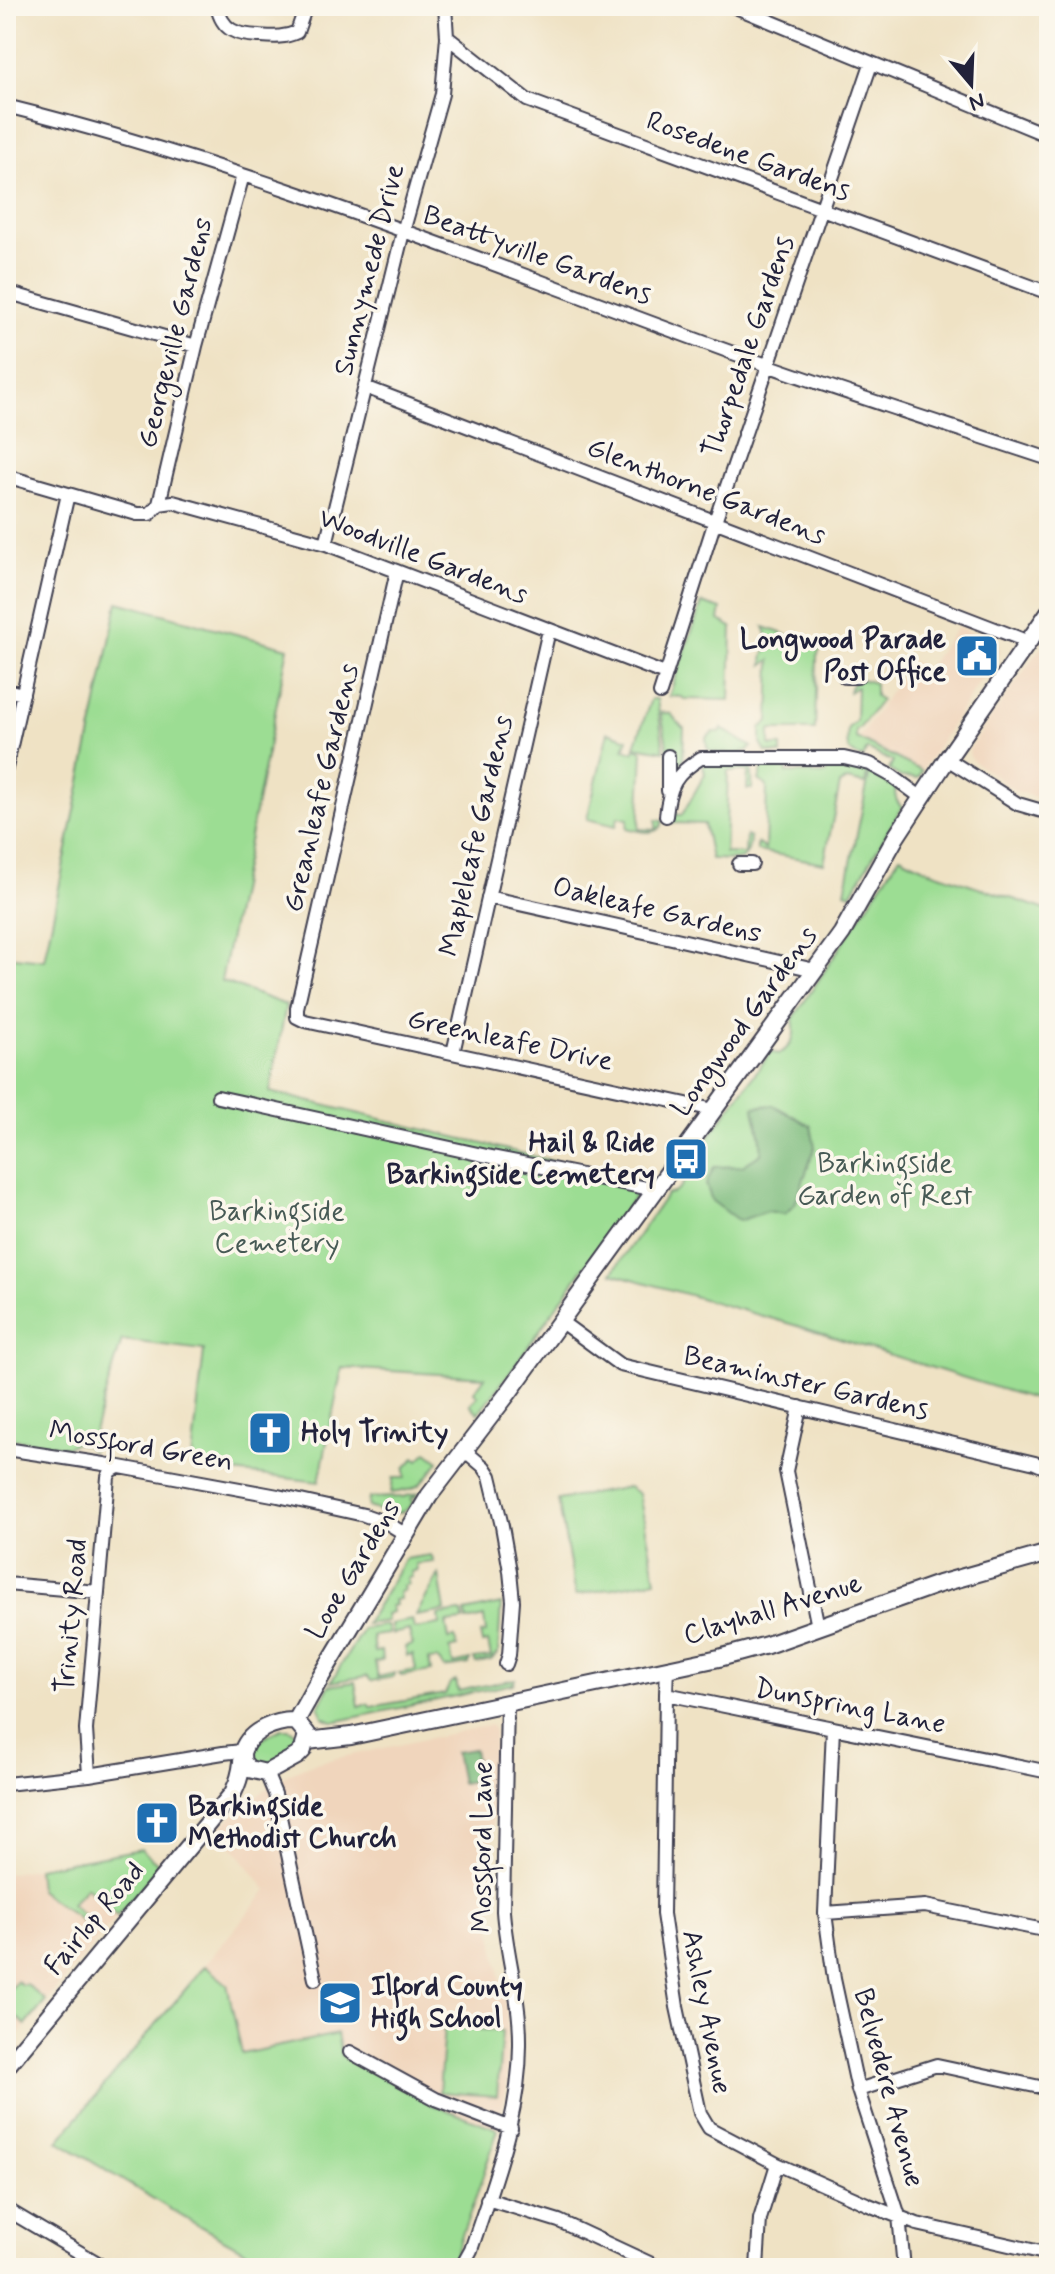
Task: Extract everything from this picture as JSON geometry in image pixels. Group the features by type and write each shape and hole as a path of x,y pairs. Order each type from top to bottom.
{"street":[{"path":"217,6 226,26 238,35 284,38 297,32 306,6"},
{"name":"Sunnymede Drive","path":"326,544 403,232 442,94 447,37 445,6"},
{"path":"733,6 1049,136"},
{"name":"Rosedene Gardens","path":"447,37 527,100 1049,293"},
{"name":"Thorpedale Gardens","path":"660,693 715,521 871,64"},
{"name":"Beattyville Gardens","path":"6,106 87,126 243,175 768,366 1049,459"},
{"name":"Georgeville Gardens","path":"159,504 196,346 243,175"},
{"path":"6,292 196,346"},
{"name":"Glenthorne Gardens","path":"365,387 1029,642"},
{"name":"Woodville Gardens","path":"6,476 137,514 150,514 159,504 173,502 326,544 665,674"},
{"path":"6,768 68,494"},
{"name":"Greanleafe Gardens","path":"297,1017 397,571"},
{"name":"Longwood Gardens","path":"464,1450 842,933 896,837 947,759 1047,620"},
{"name":"Mapleleafe Gardens","path":"453,1053 549,630"},
{"path":"6,690 23,694"},
{"path":"666,816 668,756"},
{"path":"668,798 673,782 685,768 701,758 756,757 844,758 870,764 922,798"},
{"path":"947,759 1018,804 1049,813"},
{"name":"Oakleafe Gardens","path":"488,897 815,970"},
{"name":"Greenleafe Drive","path":"297,1017 714,1110"},
{"path":"218,1097 656,1190"},
{"name":"Beaminster Gardens","path":"560,1321 620,1365 1035,1463 1044,1467 1049,1474"},
{"path":"800,1407 786,1471 818,1627"},
{"name":"Mossford Green","path":"6,1449 278,1496 364,1515 387,1523 405,1534"},
{"path":"464,1450 490,1476 502,1526 513,1601 506,1664"},
{"name":"Looe Gardens","path":"296,1721 405,1534 464,1450"},
{"name":"Trinity Road","path":"89,1775 86,1730 108,1477 118,1467"},
{"name":"Clayhall Avenue","path":"307,1741 351,1736 767,1645 939,1584 1049,1553"},
{"path":"6,1584 98,1592"},
{"path":"666,1694 667,1668"},
{"name":"Dunspring Lane","path":"666,1694 1049,1772"},
{"name":"Ashley Avenue","path":"666,1694 663,1914 677,2007 700,2113 709,2128 777,2164 917,2224 1049,2254"},
{"name":"Mossford Lane","path":"461,2268 471,2250 511,2128 518,2083 520,2037 503,1911 507,1703"},
{"path":"285,1720 296,1721 307,1734 303,1750 297,1756 266,1773 249,1769 242,1756 252,1736 285,1720"},
{"name":"Belvedere Avenue","path":"833,1728 825,1913 834,1979 858,2090 899,2216 904,2268"},
{"path":"6,1784 89,1775 223,1753 242,1756"},
{"name":"Fairlop Road","path":"6,2067 221,1809 238,1784 242,1756"},
{"path":"266,1773 275,1794 315,1979"},
{"path":"825,1913 925,1906 1049,1931"},
{"path":"350,2052 436,2099 511,2128"},
{"path":"858,2090 937,2065 1049,2089"},
{"path":"757,2268 760,2219 777,2164"},
{"path":"487,2199 559,2221 660,2268"},
{"path":"6,2209 106,2268"}],"shaded area":[{"path":"957,627 997,642 1000,650 921,772 858,740 911,661 927,669"},
{"path":"1049,640 1049,802 1016,791 973,761 969,750 1045,641"},
{"name":"Ilford County High School","path":"490,1725 494,1731 492,1934 507,2012 507,2087 498,2129 450,2268 276,2268 183,2217 58,2141 267,1890 219,1830 233,1815 271,1785 315,1763"},
{"path":"141,1849 160,1865 6,2049 6,1874"}],"green space":[{"name":"Barkingside Cemetery","path":"118,602 288,648 221,981 286,1005 270,1092 644,1183 478,1413 470,1404 478,1396 474,1392 485,1377 342,1368 319,1482 191,1467 204,1350 122,1340 94,1431 91,1451 85,1445 74,1443 67,1447 6,1438 6,956 44,960"},
{"path":"702,603 721,609 719,620 732,627 730,700 669,696"},
{"path":"764,627 821,647 817,657 815,730 770,730 770,746 781,746 781,754 766,752 761,744 761,728 769,721 771,660 763,665 763,658 766,651 774,646 774,640 768,637"},
{"path":"860,679 875,683 875,696 881,700 856,730 856,738 922,771 918,778 901,777 889,770 893,762 867,749 863,758 850,751 848,728 856,721 857,687 849,692 852,684"},
{"path":"651,699 657,699 664,751 635,746"},
{"path":"661,712 671,714 684,728 683,760 674,773 672,772"},
{"path":"722,729 752,747 738,753 710,751 706,738"},
{"path":"608,732 628,739 624,749 643,751 639,829 656,830 643,832 627,828 628,819 618,817 616,826 587,819"},
{"path":"742,763 751,770 752,789 747,789 748,771 728,771 725,853 745,854 746,836 750,838 747,854 738,859 711,859 704,824 673,823 673,814 682,815 705,774 703,764"},
{"path":"786,764 787,773 809,773 810,764 812,774 826,774 826,765 868,770 865,784 847,780 840,784 824,863 757,851 757,843 765,849 767,786 759,780 763,766"},
{"path":"870,771 897,787 896,797 902,807 851,894 845,892"},
{"path":"656,820 663,821 661,826 656,830"},
{"name":"Barkingside Garden of Rest","path":"900,856 928,870 1049,911 1049,1404 794,1325 612,1273 667,1194 681,1187 685,1177 683,1172 771,1052 779,1054 791,1043 793,1019"},
{"path":"773,1105 811,1126 815,1147 795,1204 785,1214 767,1211 739,1221 712,1201 706,1184 714,1167 742,1166 761,1154 754,1107"},
{"path":"427,1452 439,1461 424,1480 408,1490 391,1493 393,1478 405,1478 405,1468 415,1457 419,1460"},
{"path":"629,1487 639,1494 656,1580 576,1595 558,1500"},
{"path":"418,1493 408,1508 401,1512 390,1511 389,1514 368,1507 369,1498 403,1497"},
{"path":"431,1555 434,1562 416,1564 417,1570 411,1572 412,1577 407,1578 408,1584 403,1586 404,1591 399,1592 400,1599 394,1600 392,1612 386,1614 387,1621 366,1624 405,1559"},
{"path":"439,1575 445,1611 416,1616 416,1615"},
{"path":"501,1604 498,1653 491,1660 476,1663 474,1659 491,1657 488,1642 482,1643 480,1634 486,1633 484,1617 467,1621 465,1612"},
{"path":"460,1612 464,1621 446,1623 449,1639 455,1638 457,1647 450,1649 453,1664 470,1660 469,1664 445,1668 437,1659 429,1660 431,1671 401,1676 399,1673 416,1670 413,1655 407,1656 405,1647 412,1645 409,1630 392,1634 391,1624 412,1620 414,1629 440,1625 439,1615"},
{"path":"386,1625 389,1634 372,1636 374,1652 381,1651 382,1660 375,1662 378,1677 395,1673 394,1677 371,1681 367,1676 331,1682 363,1629"},
{"path":"515,1679 513,1684 338,1721 323,1717 319,1707 329,1686 355,1682 359,1706 369,1704 370,1707 445,1694 450,1684 456,1681 458,1691"},
{"path":"282,1729 298,1734 288,1753 268,1763 253,1763 249,1756 255,1746"},
{"path":"474,1749 479,1780 461,1783 455,1752"},
{"path":"141,1849 160,1865 117,1916 86,1887 71,1904 89,1920 83,1922 39,1890 37,1868"},
{"path":"205,1966 227,1984 242,2054 337,2034 341,2055 433,2105 498,2129 450,2268 276,2268 183,2217 58,2141"},
{"path":"17,1981 21,1985 26,1984 46,2001 26,2025 6,2008 6,1993"},
{"path":"444,2027 502,2031 497,2096 439,2092"}],"place":[{"name":"Longwood Parade Post Office","path":"977,656"},
{"name":"Hail & Ride Barkingside Cemetery","path":"686,1159"},
{"name":"Holy Trinity","path":"270,1433"},
{"name":"Barkingside Methodist Church","path":"157,1823"},
{"name":"Ilford County High School","path":"340,2003"}]}
